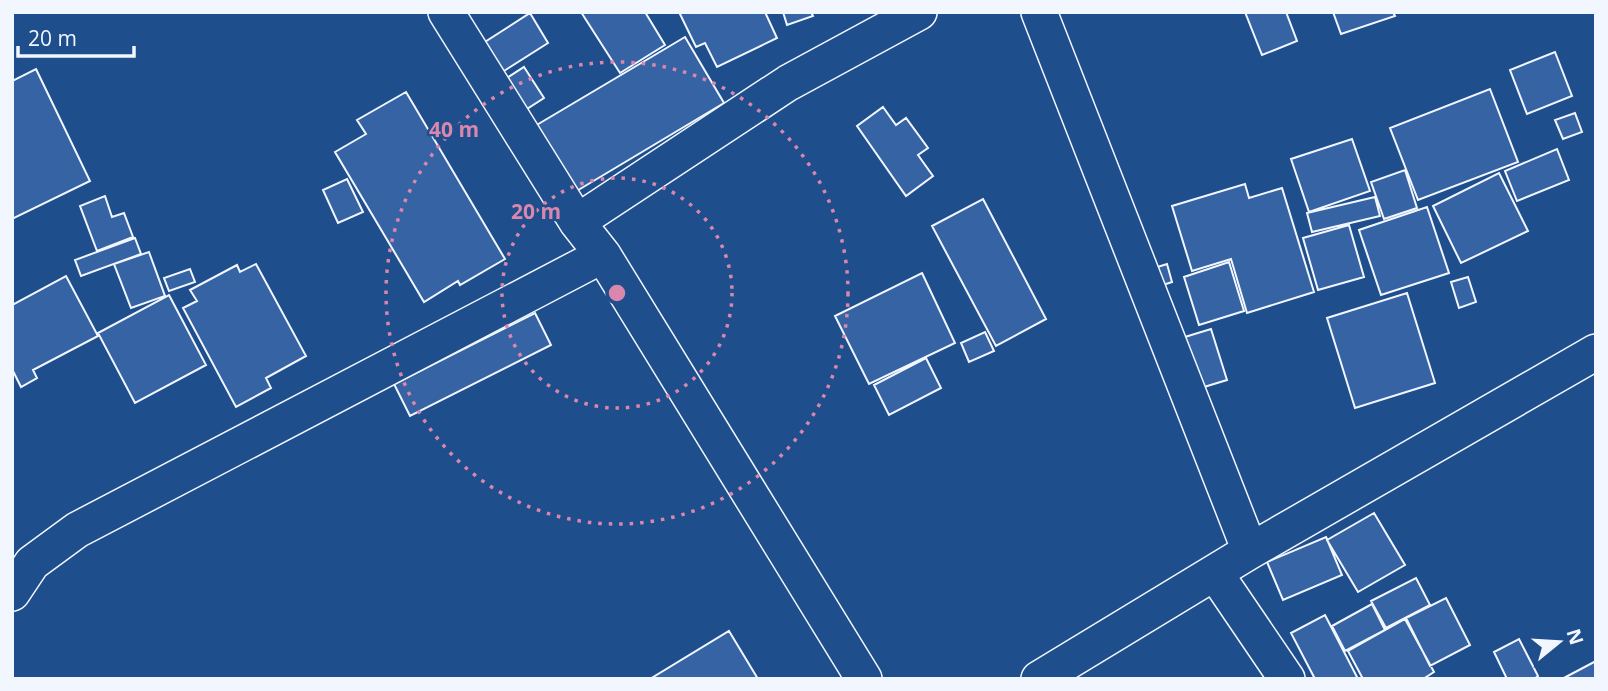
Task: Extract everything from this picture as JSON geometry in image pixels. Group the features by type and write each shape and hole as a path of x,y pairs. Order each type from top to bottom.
{"street":[{"path":"446,12 577,222 603,255 864,679"},
{"path":"577,222 788,83 919,12"},
{"path":"1039,12 1250,551"},
{"path":"12,593 32,563 76,530 603,255"},
{"path":"1039,679 1250,551 1596,352"},
{"path":"1215,573 1287,679"}],"building":[{"path":"581,12 645,12 665,45 620,73"},
{"path":"679,12 765,12 777,38 717,67 705,43 696,47"},
{"path":"783,12 811,12 813,16 787,25"},
{"path":"1245,12 1286,12 1297,41 1262,55"},
{"path":"1333,12 1393,12 1395,16 1341,34"},
{"path":"530,13 548,43 496,76 477,47"},
{"path":"685,37 724,103 575,192 535,126"},
{"path":"1555,52 1572,96 1527,114 1510,70"},
{"path":"524,67 544,98 519,114 499,83"},
{"path":"36,69 90,181 12,219 12,81"},
{"path":"1490,89 1518,162 1418,200 1390,128"},
{"path":"406,92 505,259 460,285 458,281 424,302 335,152 366,134 357,120"},
{"path":"883,107 896,125 906,118 928,148 918,155 933,176 906,196 857,126"},
{"path":"1575,113 1582,132 1563,139 1555,120"},
{"path":"1352,139 1370,191 1309,212 1291,159"},
{"path":"1557,149 1569,180 1517,201 1505,171"},
{"path":"1405,170 1417,208 1384,219 1371,182"},
{"path":"1499,173 1528,231 1461,263 1433,206"},
{"path":"347,179 363,212 338,223 323,190"},
{"path":"1245,184 1249,198 1282,188 1314,292 1247,313 1231,259 1192,271 1172,206"},
{"path":"105,196 112,217 124,213 133,237 97,251 80,206"},
{"path":"1375,197 1380,216 1312,232 1307,213"},
{"path":"983,199 1046,319 996,346 932,226"},
{"path":"1427,207 1449,273 1381,295 1359,230"},
{"path":"1349,225 1364,277 1318,290 1303,238"},
{"path":"135,238 141,254 81,276 75,260"},
{"path":"149,252 165,296 131,308 114,264"},
{"path":"1229,262 1244,311 1199,325 1184,277"},
{"path":"256,264 306,356 266,378 271,388 236,407 183,308 197,301 190,290 237,265 240,272"},
{"path":"1167,264 1172,282 1154,288 1148,270"},
{"path":"190,269 195,282 169,291 164,278"},
{"path":"922,273 955,343 869,384 835,316"},
{"path":"66,276 98,336 33,370 37,378 21,387 12,369 12,305"},
{"path":"1468,277 1476,302 1459,308 1451,282"},
{"path":"1407,293 1435,383 1355,408 1327,318"},
{"path":"169,295 206,365 135,403 98,333"},
{"path":"535,313 551,345 410,416 394,384"},
{"path":"1211,329 1227,380 1191,391 1175,340"},
{"path":"985,332 994,351 969,362 961,343"},
{"path":"926,358 941,388 889,415 874,385"},
{"path":"1374,513 1405,565 1358,592 1327,540"},
{"path":"1326,537 1342,575 1283,600 1267,562"},
{"path":"1416,578 1430,605 1386,628 1371,601"},
{"path":"1446,598 1470,645 1430,666 1406,618"},
{"path":"1372,604 1385,630 1345,651 1332,626"},
{"path":"1325,615 1358,679 1315,679 1291,633"},
{"path":"1405,619 1434,672 1423,679 1363,679 1348,651"},
{"path":"729,631 758,679 650,679"},
{"path":"1519,639 1538,676 1534,679 1507,679 1494,652"},
{"path":"1596,661 1596,679 1562,679"}]}
